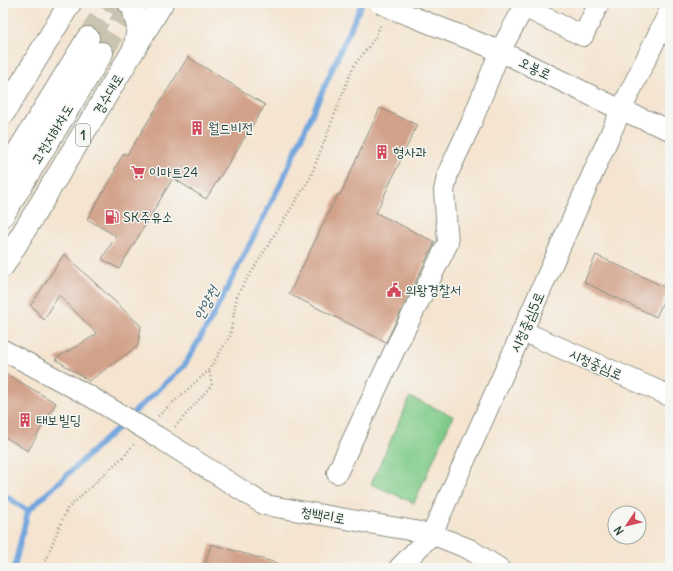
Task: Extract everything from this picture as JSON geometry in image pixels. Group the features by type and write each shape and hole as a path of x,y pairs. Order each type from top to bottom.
{"main road":[{"path":"129,3 132,7 138,27 134,51"},
{"name":"경수대로","path":"3,266 162,3"},
{"path":"3,114 71,4"},
{"name":"고천지하차도","path":"3,176 95,45 3,215"}],"street":[{"path":"337,473 396,347 448,243 444,190 448,173 470,126 500,51 524,7 583,36 599,3"},
{"name":"오봉로","path":"387,10 500,51 621,110 670,130"},
{"name":"시청중심5로","path":"432,534 621,110 670,10"},
{"name":"시청중심로","path":"522,331 670,396"},
{"name":"청백리로","path":"3,350 91,397 265,505 432,534 469,549 499,568"},
{"path":"399,568 432,534"}],"path":[{"path":"158,416 209,370 230,336 237,295 310,178 353,67 375,38 387,10"},
{"path":"160,439 212,385 209,370"},
{"path":"42,568 67,509 126,454 135,443"}],"green space":[{"path":"410,397 453,416 414,503 371,484"}],"building":[{"name":"월드비전","path":"188,57 265,105 206,199 173,178 119,269 102,259 116,236 87,219 116,171 114,170 124,153 127,155"},
{"path":"380,108 417,125 376,213 435,242 386,342 289,294 338,194 340,195"},
{"path":"64,254 141,326 138,346 89,381 55,359 97,334 59,295 44,320 31,305"},
{"path":"596,255 669,289 656,317 584,282"},
{"name":"태보빌딩","path":"3,372 56,403 28,451 3,436"},
{"path":"211,544 280,564 279,568 204,568"}],"waterway":[{"name":"안양천","path":"130,416 184,366 213,316 282,181 362,3"},
{"name":"안양천","path":"14,568 28,511 124,422"},
{"path":"3,494 28,511"}],"tunnel":[{"path":"88,38 109,3"},
{"path":"102,53 132,3"}],"place":[{"name":"월드비전","path":"197,128"},
{"name":"형사과","path":"382,152"},
{"name":"이마트24","path":"138,172"},
{"name":"SK주유소","path":"112,217"},
{"name":"의왕경찰서","path":"394,290"},
{"name":"태보빌딩","path":"25,420"}]}
